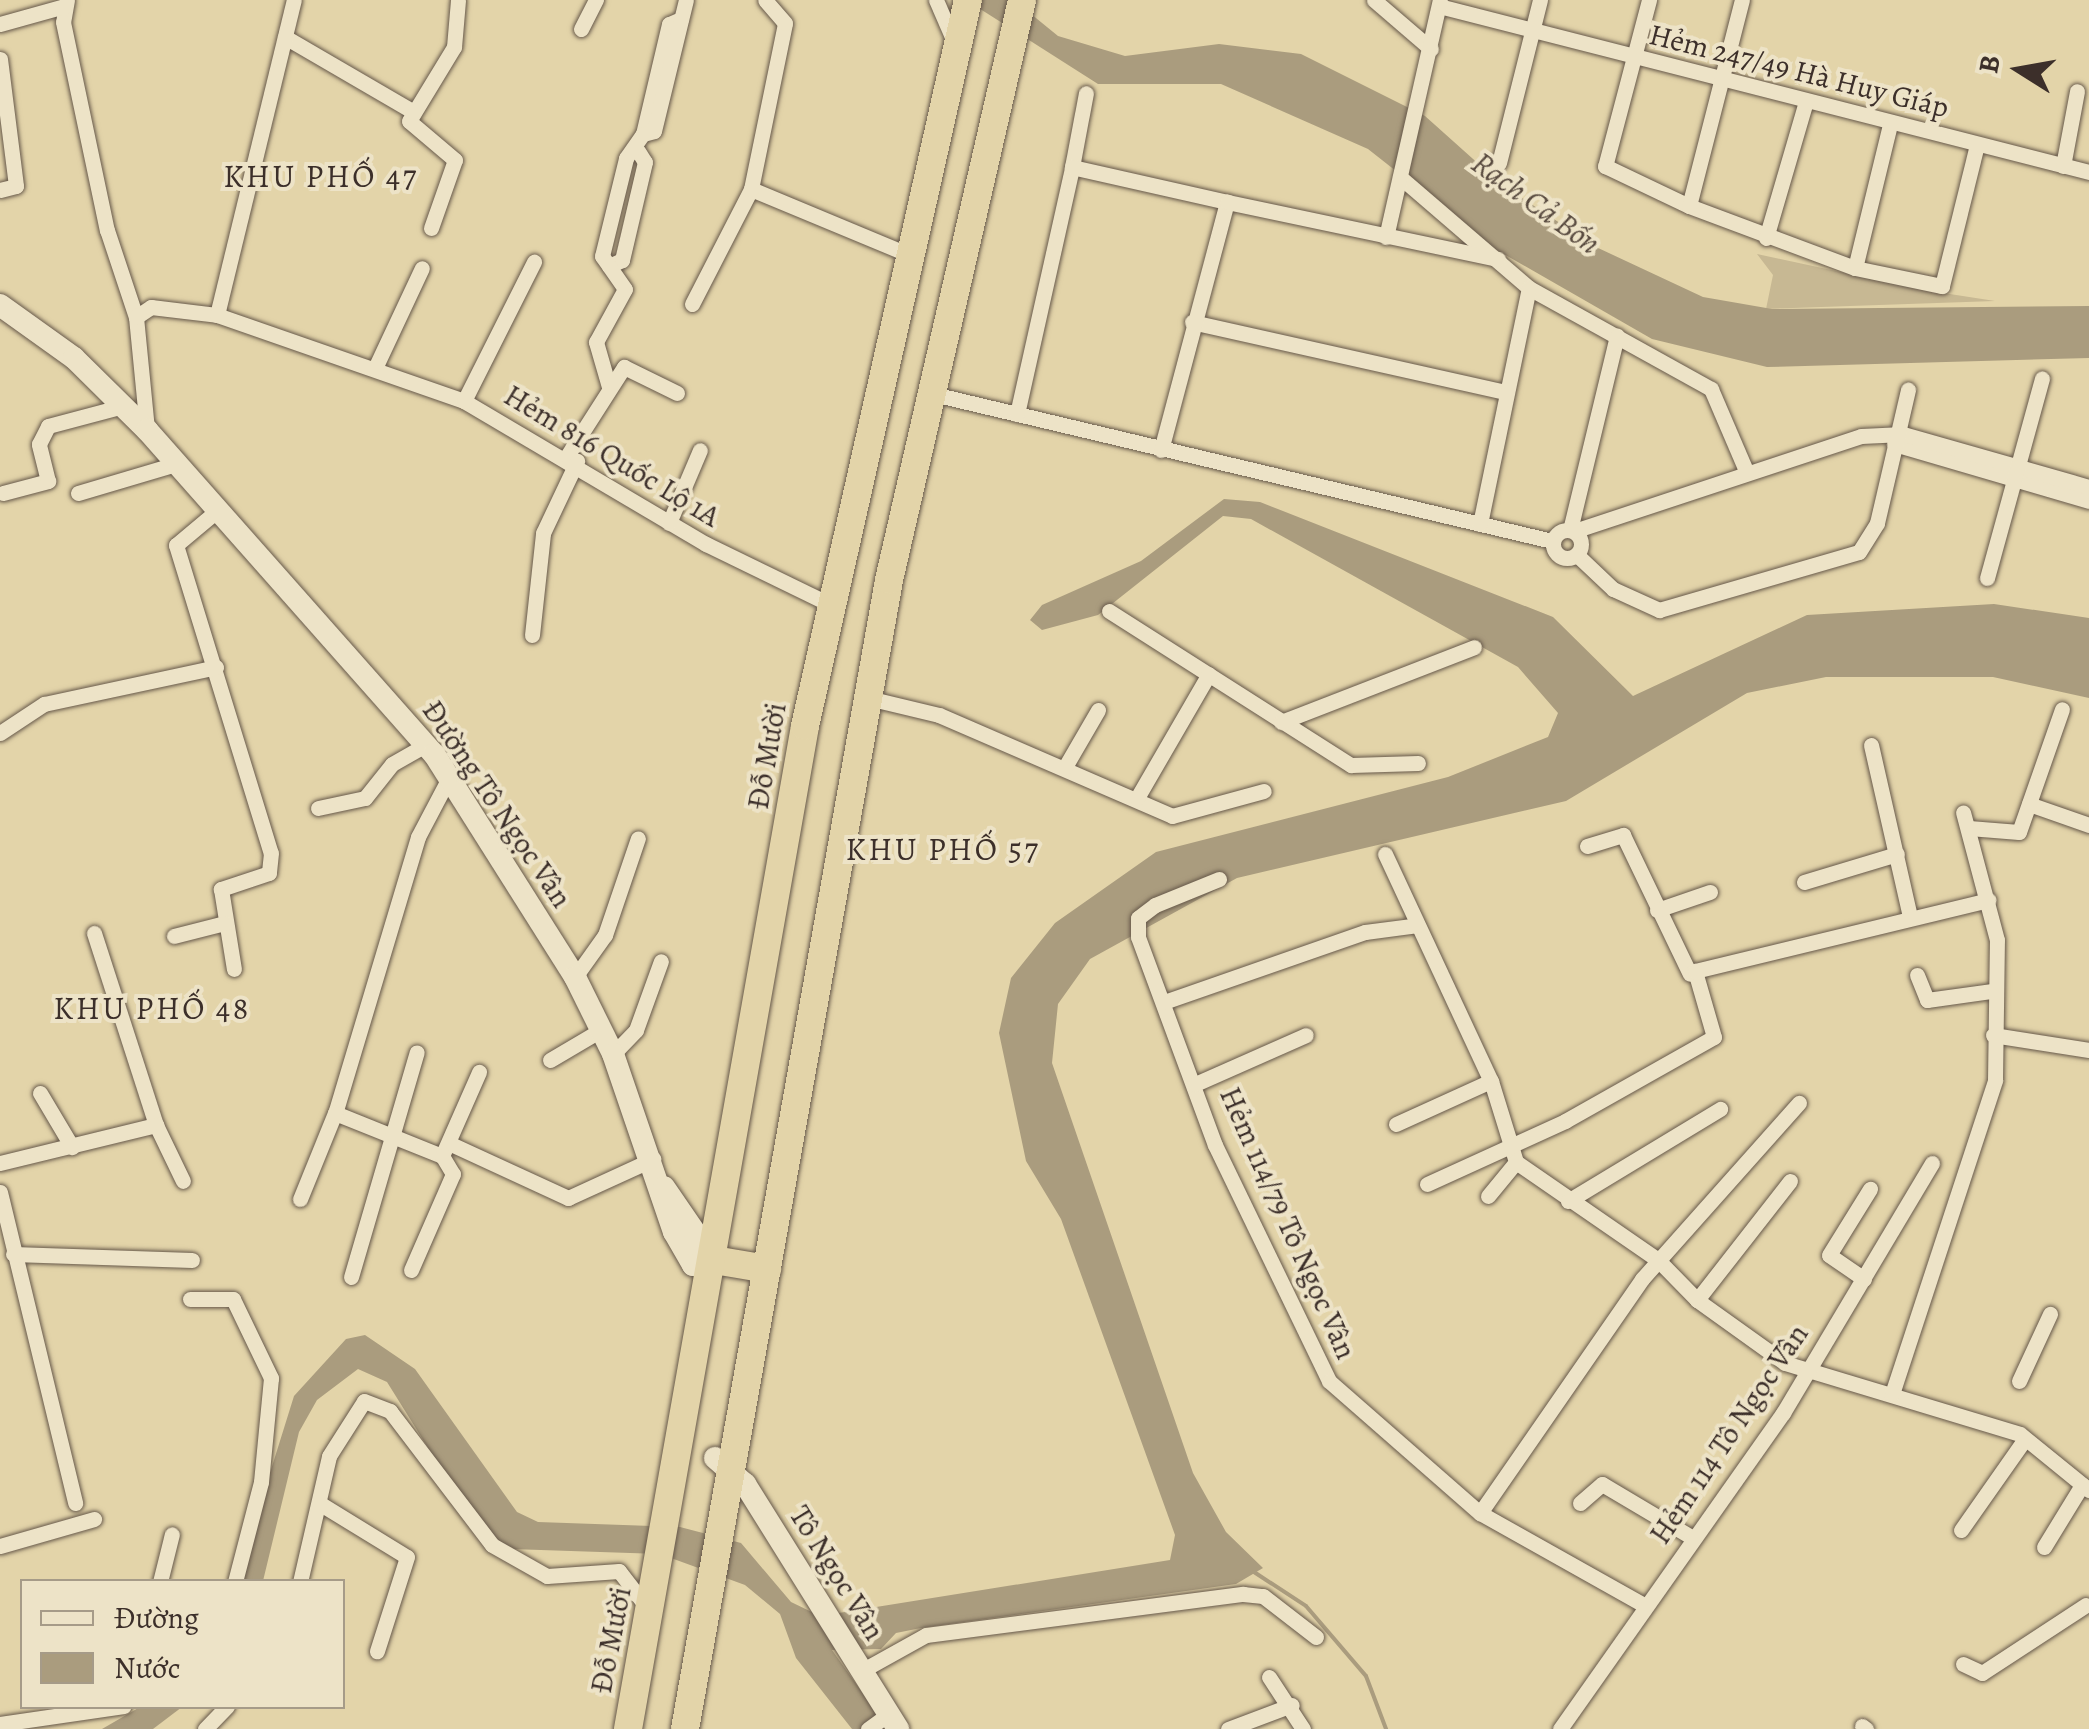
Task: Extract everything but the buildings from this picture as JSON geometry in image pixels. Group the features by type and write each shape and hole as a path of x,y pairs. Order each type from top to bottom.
{"highway":[{"path":"984,18 1005,0"},
{"path":"984,18 1022,0"},
{"name":"Đỗ Mười","path":"694,1519 724,1463 731,1265 829,604 905,253 956,51 984,18"},
{"name":"Đỗ Mười","path":"694,1519 714,1306 731,1265 868,698 984,18"},
{"name":"Đỗ Mười","path":"731,1265 866,505 984,18"},
{"name":"Đỗ Mười","path":"731,1265 921,391"},
{"path":"668,1729 694,1519"},
{"name":"Đỗ Mười","path":"628,1729 650,1612 686,1568"},
{"name":"Đỗ Mười","path":"646,1729 686,1568"},
{"path":"685,1729 686,1568"}],"street":[{"path":"218,315 294,0"},
{"path":"430,228 457,173 455,160 410,127 414,112 454,46 458,0"},
{"path":"581,29 596,0"},
{"path":"609,387 596,342 625,289 602,256 626,158 638,151 643,134 669,24 681,19 686,0"},
{"path":"692,304 752,189 785,22 766,0"},
{"path":"936,0 956,51"},
{"path":"1374,0 1431,49"},
{"path":"1500,163 1540,0"},
{"path":"1650,0 1605,166 1689,206 1766,238 1856,268 1942,286 1977,145"},
{"path":"1689,206 1742,0"},
{"path":"0,24 66,3 106,230 136,317 147,430"},
{"path":"1386,237 1440,3"},
{"name":"Hẻm 247/49 Hà Huy Giáp","path":"1440,3 1890,124 2089,172"},
{"path":"285,37 414,112"},
{"path":"0,59 16,186 0,190"},
{"path":"2062,166 2077,91"},
{"path":"1016,414 1086,94"},
{"path":"1766,238 1806,101"},
{"path":"1856,268 1890,124"},
{"path":"1072,168 1498,260"},
{"path":"1401,170 1529,288 1722,400 1747,474"},
{"path":"752,189 905,253"},
{"path":"1161,450 1226,202"},
{"path":"464,401 534,262"},
{"path":"376,366 422,268"},
{"path":"1480,524 1529,288"},
{"name":"Đường Tô Ngọc Vân","path":"0,306 147,430 427,744 575,977 613,1054 664,1188 731,1265"},
{"name":"Hẻm 816 Quốc Lộ 1A","path":"136,317 151,307 218,315 376,366 464,401 572,458 669,522 829,604"},
{"path":"1192,322 1506,392"},
{"path":"1617,336 1572,531 1577,555 1613,589 1659,610 1859,552 1901,440 1908,390"},
{"path":"532,634 543,533 572,458 609,387 633,367 677,394"},
{"path":"1986,578 2042,378"},
{"path":"921,391 1552,541 1838,441 1882,436 2015,474 2089,501"},
{"path":"3,494 48,481 39,444 48,426 123,406"},
{"path":"669,522 700,450"},
{"path":"78,493 176,464"},
{"path":"2015,474 2089,486"},
{"path":"219,510 176,544 216,667 272,865 221,889 234,969"},
{"path":"1552,541 1560,557 1577,555"},
{"path":"1109,611 1351,765 1418,763"},
{"path":"1281,722 1474,648"},
{"path":"0,734 44,704 216,667"},
{"path":"1137,798 1209,674"},
{"path":"868,698 939,714 1184,816 1264,791"},
{"path":"1970,828 2013,834 2029,804 2062,709"},
{"path":"1065,768 1098,710"},
{"path":"318,808 365,798 392,764 427,744"},
{"path":"1871,745 1910,916"},
{"path":"300,1199 335,1112 418,838 450,776"},
{"path":"2029,804 2089,825"},
{"path":"1892,1394 1978,1153 1995,1080 1989,900 1963,812"},
{"path":"1427,1184 1514,1155 1714,1037 1715,1018 1619,832 1586,846"},
{"path":"575,977 605,935 638,838"},
{"path":"1385,854 1491,1081 1514,1155 1568,1200 1658,1260 1729,1330 1810,1368 2025,1439 2086,1488 2044,1547"},
{"path":"1804,882 1896,854"},
{"name":"Hẻm 114/79 Tô Ngọc Vân","path":"1219,879 1138,918 1194,1084 1329,1381 1480,1513 1646,1606"},
{"path":"1657,910 1710,892"},
{"path":"1690,974 1910,916 1989,900"},
{"path":"174,936 225,924"},
{"path":"1164,1002 1365,932 1418,925"},
{"path":"94,933 156,1124 183,1181"},
{"path":"613,1054 636,1030 661,962"},
{"path":"1917,975 1927,1000 1992,991"},
{"path":"550,1060 601,1030"},
{"path":"1194,1084 1306,1035"},
{"path":"1993,1035 2089,1050"},
{"path":"351,1277 397,1141 417,1052"},
{"path":"411,1270 453,1174 448,1151 478,1072"},
{"path":"1396,1124 1491,1081"},
{"path":"40,1093 72,1147"},
{"path":"1480,1513 1658,1260 1799,1102"},
{"path":"1568,1200 1720,1109"},
{"path":"335,1112 397,1141 448,1151 568,1198 653,1159"},
{"path":"0,1163 156,1124"},
{"path":"1488,1196 1514,1155"},
{"name":"Hẻm 114 Tô Ngọc Vân","path":"1560,1729 1810,1368 1932,1163"},
{"path":"1697,1300 1790,1181"},
{"path":"1864,1279 1829,1255 1870,1190"},
{"path":"0,1192 75,1503"},
{"path":"14,1254 192,1260"},
{"path":"190,1299 232,1298 271,1378 260,1482 235,1579"},
{"path":"2020,1381 2050,1314"},
{"path":"301,1579 344,1423 354,1407 376,1402 492,1545 547,1576 620,1571 650,1612"},
{"path":"1961,1530 2025,1439"},
{"name":"Tô Ngọc Vân","path":"724,1463 824,1605 890,1721"},
{"path":"1580,1504 1602,1484 1693,1538"},
{"path":"319,1502 407,1556 376,1651"},
{"path":"0,1546 94,1519"},
{"path":"161,1579 172,1534"},
{"path":"858,1663 926,1635 1242,1594 1264,1596 1316,1636"},
{"path":"1963,1664 1982,1673 2088,1605"},
{"path":"1269,1677 1292,1705 1303,1729"},
{"path":"1228,1729 1292,1705"},
{"path":"0,1724 103,1709"},
{"path":"204,1729 224,1709"},
{"path":"868,1729 890,1721"}],"shaded area":[{"path":"1757,254 1995,301 1766,309 1773,275"}],"water":[{"path":"966,0 1014,0 1058,36 1125,56 1219,44 1301,54 1425,116 1501,184 1596,247 1703,297 1772,309 2089,306 2089,358 1767,367 1652,339 1495,249 1368,149 1221,84 1098,84"},
{"path":"1224,499 1260,502 1553,617 1633,696 1807,615 1994,604 2089,618 2089,698 1993,677 1826,677 1747,693 1566,801 1237,878 1090,959 1058,1004 1052,1063 1193,1473 1226,1532 1263,1568 1236,1584 921,1628 896,1633 881,1649 832,1650 888,1729 852,1729 796,1658 780,1614 745,1585 660,1554 511,1549 478,1528 387,1382 358,1369 317,1400 299,1432 263,1579 237,1579 294,1396 346,1339 365,1335 415,1369 517,1512 538,1522 680,1527 741,1543 791,1602 820,1616 1170,1560 1175,1535 1061,1219 1026,1161 999,1033 1011,978 1055,923 1156,852 1448,777 1548,737 1558,713 1518,667 1251,519 1223,516 1098,615 1042,630 1030,620 1042,605 1141,561"},
{"path":"137,1709 179,1709 153,1729 102,1729"}],"waterway":[{"path":"1254,1572 1306,1606 1366,1676 1386,1729"}],"district":[{"name":"KHU PHỐ 47","path":"321,176"},
{"name":"KHU PHỐ 57","path":"943,849"},
{"name":"KHU PHỐ 48","path":"152,1008"}],"water label":[{"name":"Rạch Cả Bốn","path":"1536,203"}]}
